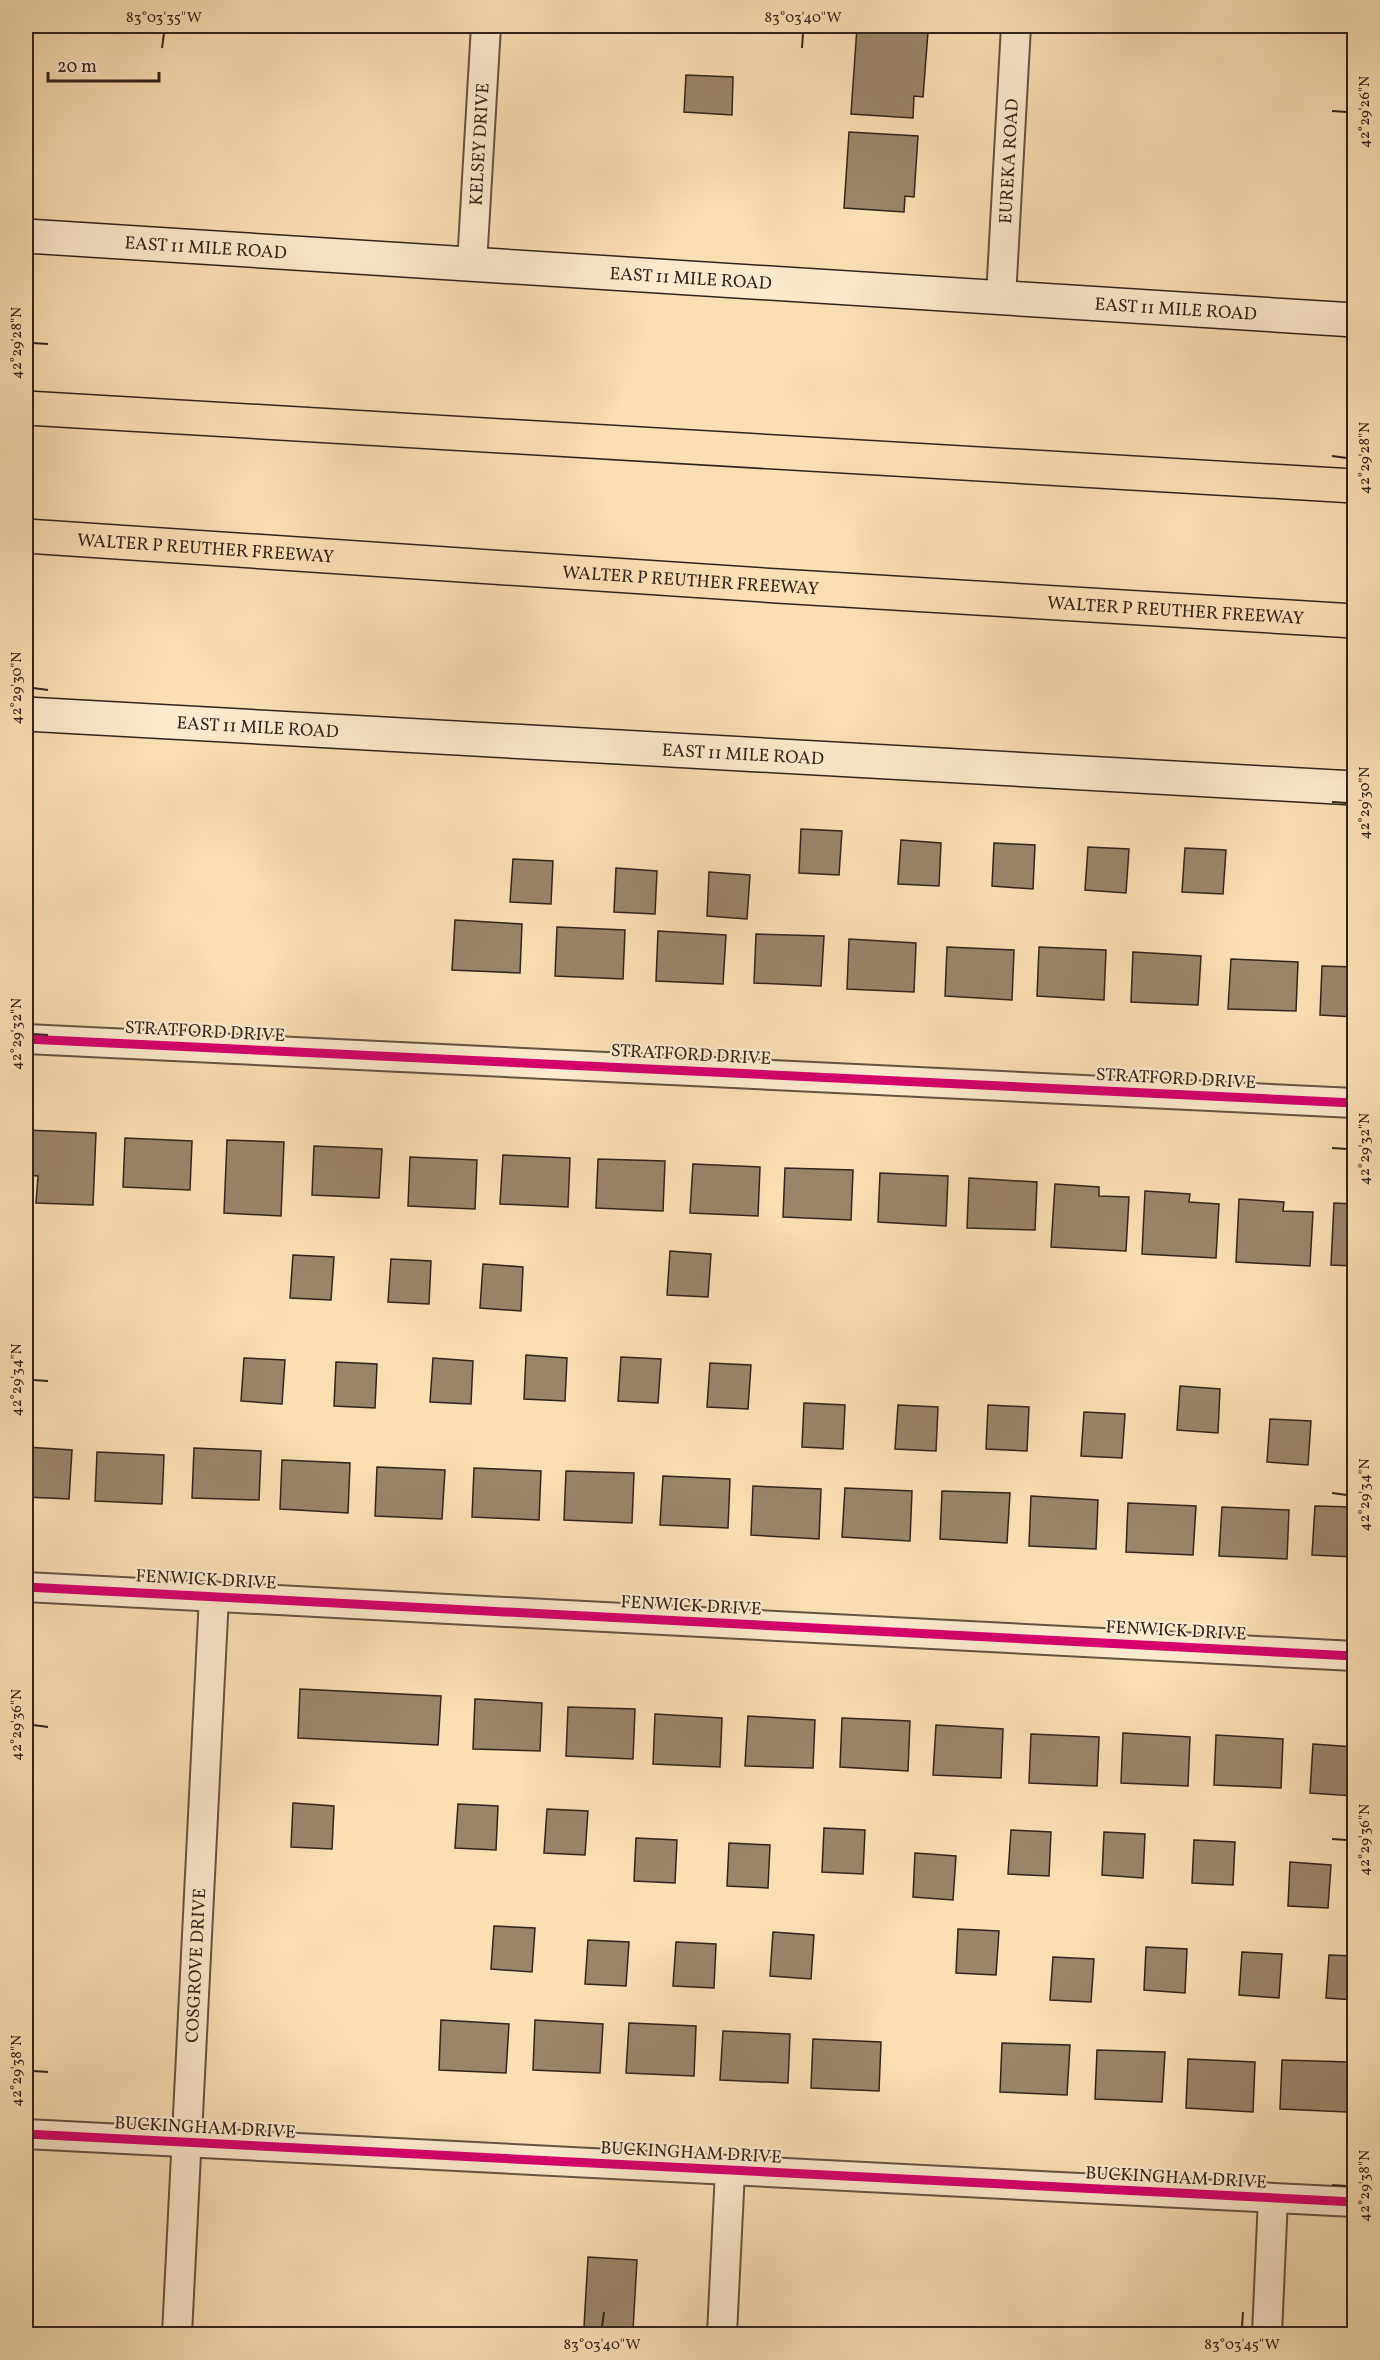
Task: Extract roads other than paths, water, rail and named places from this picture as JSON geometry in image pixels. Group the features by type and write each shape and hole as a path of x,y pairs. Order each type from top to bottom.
{"highway":[{"path":"26,408 1354,486"},
{"name":"WALTER P REUTHER FREEWAY","path":"26,536 778,586 1354,621"}],"main road":[{"name":"EAST 11 MILE ROAD","path":"26,236 1354,320"},
{"name":"EAST 11 MILE ROAD","path":"26,714 1354,788"}],"street":[{"name":"KELSEY DRIVE","path":"472,264 486,26"},
{"name":"EUREKA ROAD","path":"1000,297 1016,26"},
{"name":"STRATFORD DRIVE","path":"26,1039 1354,1103"},
{"name":"FENWICK DRIVE","path":"26,1587 1354,1656"},
{"name":"COSGROVE DRIVE","path":"177,2334 214,1596"},
{"name":"BUCKINGHAM DRIVE","path":"26,2134 1354,2202"},
{"path":"722,2334 730,2171"},
{"path":"1267,2334 1274,2198"}]}
